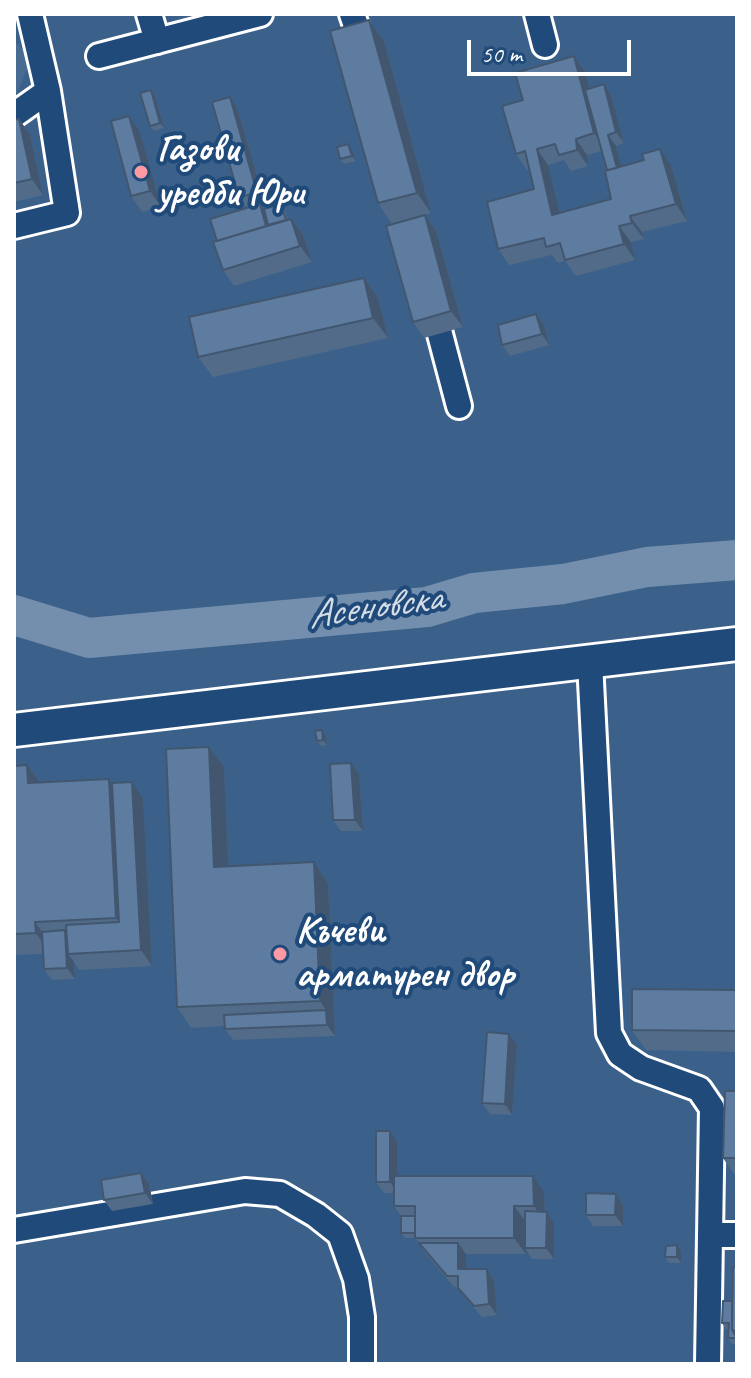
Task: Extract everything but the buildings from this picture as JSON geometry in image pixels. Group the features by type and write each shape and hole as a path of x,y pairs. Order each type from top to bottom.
{"main road":[{"path":"14,730 737,644"}],"street":[{"path":"14,226 67,213 48,91 30,14"},
{"path":"149,14 157,41"},
{"path":"99,56 260,14"},
{"path":"352,14 370,73"},
{"path":"537,14 545,45"},
{"path":"14,115 48,91"},
{"path":"427,285 459,406"},
{"path":"590,662 609,1033 620,1054 641,1068 699,1089 712,1108 708,1364"},
{"path":"14,1230 245,1191 280,1194 316,1215 340,1234 358,1292 362,1317 362,1364"},
{"path":"710,1235 737,1235"}],"shaded area":[{"path":"14,14 737,14 737,1364 14,1364"},
{"path":"14,43 28,55 27,70 14,99"}],"waterway":[{"name":"Асеновска","path":"14,615 89,638 427,607 474,593 563,584 647,567 737,560"}],"place":[{"name":"Газови уредби Юри","path":"141,172"},
{"name":"Къчеви арматурен двор","path":"280,954"}]}
